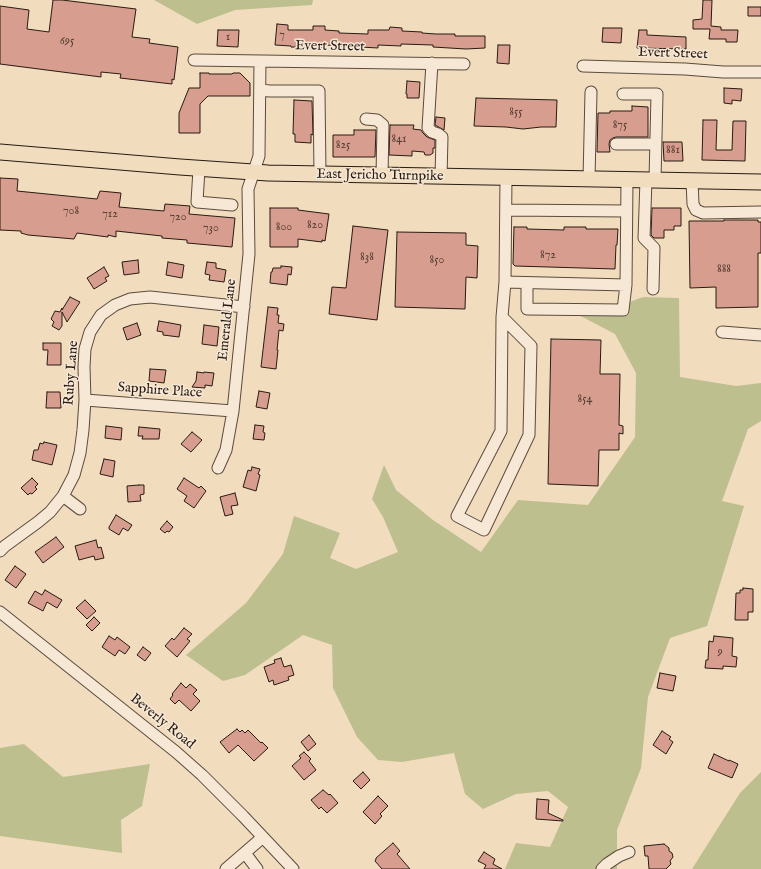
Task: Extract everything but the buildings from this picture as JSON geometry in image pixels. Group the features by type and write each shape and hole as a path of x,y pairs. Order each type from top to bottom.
{"main road":[{"name":"East Jericho Turnpike","path":"0,152 254,173 761,182"}],"street":[{"name":"Evert Street","path":"194,60 464,64"},
{"name":"Emerald Lane","path":"218,468 226,450 233,412 244,307 249,254 248,189 259,156 260,61"},
{"path":"432,63 428,128 432,132 442,137 441,177"},
{"name":"Evert Street","path":"583,66 685,68 723,72 761,72"},
{"path":"260,90 319,91 320,175"},
{"path":"589,179 590,92"},
{"path":"622,94 656,94 656,144 650,180 644,238 654,248 653,289"},
{"path":"366,119 377,120 383,125 382,176"},
{"path":"616,144 656,144"},
{"path":"200,169 197,202 232,205"},
{"path":"502,317 531,346 529,435 484,530 457,516 500,431 502,317 506,210 506,178"},
{"path":"527,282 527,309 624,310 626,285 627,180"},
{"path":"692,181 693,204 696,210 703,213 761,212"},
{"path":"506,210 626,211"},
{"path":"504,282 626,285"},
{"name":"Ruby Lane","path":"0,551 50,512 63,496 74,475 80,453 83,430 85,400 85,349 90,332 101,315 115,305 130,299 150,297 244,307"},
{"path":"722,332 761,335"},
{"name":"Sapphire Place","path":"85,400 233,412"},
{"path":"63,496 80,509"},
{"name":"Beverly Road","path":"0,612 176,752 202,775 264,837 293,869"},
{"path":"226,869 264,837"},
{"path":"602,869 619,856 630,852"},
{"path":"245,853 257,869"}],"green space":[{"path":"154,0 313,0 312,5 235,10 197,24"},
{"path":"643,297 679,298 680,377 736,386 761,383 761,421 748,429 722,501 744,506 707,626 670,638 648,697 641,768 617,830 617,869 505,869 516,843 550,847 568,807 548,791 516,794 483,809 465,794 454,753 402,762 378,760 357,737 333,688 332,645 303,635 245,675 223,681 186,655 246,603 283,554 294,516 340,533 330,558 356,569 398,552 383,517 372,499 384,465 396,490 433,520 481,552 518,500 588,505 635,437 636,373 615,334 571,311 611,309"},
{"path":"24,744 63,777 150,764 142,806 121,820 122,853 0,836 0,748"},
{"path":"761,772 761,869 692,869 740,793"}]}
